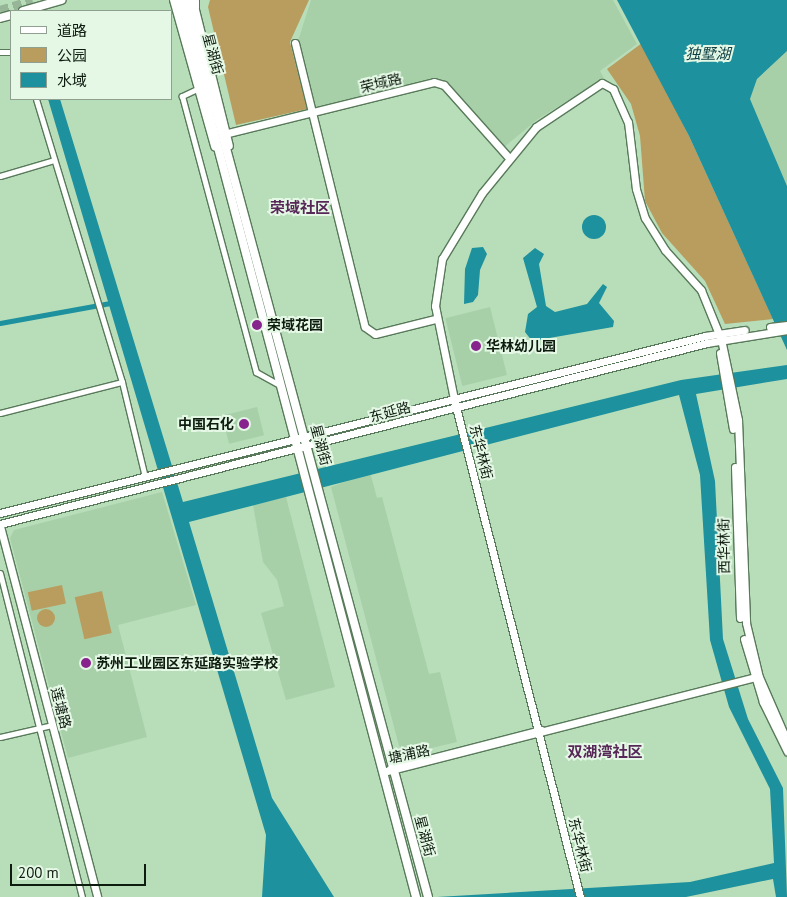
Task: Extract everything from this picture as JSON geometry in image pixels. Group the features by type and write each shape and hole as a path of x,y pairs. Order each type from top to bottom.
{"main road":[{"path":"26,10 61,0"},
{"path":"172,0 197,89 220,157"},
{"name":"星湖街","path":"179,0 293,440 416,897"},
{"name":"星湖街","path":"186,0 315,470 428,897"},
{"path":"193,2 228,133 230,155"}],"street":[{"path":"295,43 365,327 374,334 436,319"},
{"name":"荣域路","path":"228,133 439,83 509,158"},
{"name":"东华林街","path":"580,897 456,408 436,319 438,274 448,246 509,158 545,120 598,85 613,89"},
{"path":"197,89 182,96 256,372 279,385"},
{"name":"西华林街","path":"613,89 632,139 636,189 645,218 665,250 700,290 719,338 739,437 743,604 756,677 787,751"},
{"path":"36,100 93,298 122,382 145,477"},
{"path":"0,176 54,160"},
{"name":"东延路","path":"0,514 454,399 719,338 787,325"},
{"name":"东延路","path":"770,329 787,330"},
{"name":"东延路","path":"0,525 177,478 456,408 719,338"},
{"path":"0,413 122,382"},
{"name":"莲塘路","path":"0,525 97,897"},
{"path":"0,573 82,897"},
{"name":"西华林街","path":"756,677 787,741"},
{"name":"塘浦路","path":"383,772 756,677"},
{"path":"0,738 52,725"}],"shaded area":[{"path":"311,0 613,0 637,44 600,71 604,78 538,119 503,148 442,80 313,109 298,41"},
{"path":"787,51 787,186 750,99 757,79"},
{"name":"华林幼儿园","path":"490,307 507,375 462,386 445,318"},
{"path":"257,407 264,435 229,444 222,416"},
{"path":"370,472 377,498 382,497 429,674 440,672 457,742 410,753 399,746 331,487"},
{"path":"162,492 196,605 118,625 147,737 68,758 10,538 14,530"},
{"path":"286,497 335,687 286,700 261,613 284,606 277,580 263,562 253,505"}],"green space":[{"path":"210,0 309,0 290,42 307,109 236,125 208,7"},
{"path":"642,43 689,136 773,319 725,324 705,281 662,233 645,201 640,136 631,104 607,69"},
{"path":"62,585 66,604 32,611 28,592"},
{"path":"102,591 112,633 84,639 75,597"},
{"path":"46,609 52,612 55,618 52,624 46,627 40,624 37,618 40,612"}],"water":[{"name":"独墅湖","path":"617,0 787,0 787,51 757,79 750,99 787,186 787,350 689,136"},
{"path":"48,100 60,100 183,502 681,380 787,365 787,379 696,394 715,481 723,639 748,719 783,788 787,897 776,897 773,879 686,897 437,897 690,882 774,863 770,789 729,707 710,640 700,475 679,395 189,522 272,798 334,897 262,897 266,835"},
{"path":"594,215 603,218 606,227 603,236 594,239 585,236 582,227 585,218"},
{"path":"483,247 487,254 480,270 478,295 473,302 464,304 465,269 472,248"},
{"path":"535,248 544,254 539,264 546,306 555,312 587,304 603,284 607,287 599,303 614,321 613,327 532,341 525,332 528,314 537,307 523,258"}],"waterway":[{"path":"0,323 110,303"}],"tunnel":[{"path":"0,10 33,0"}],"place":[{"name":"荣域花园","path":"257,325"},
{"name":"华林幼儿园","path":"476,346"},
{"name":"中国石化","path":"244,424"},
{"name":"苏州工业园区东延路实验学校","path":"86,663"}],"district":[{"name":"荣域社区","path":"300,208"},
{"name":"双湖湾社区","path":"605,752"}]}
